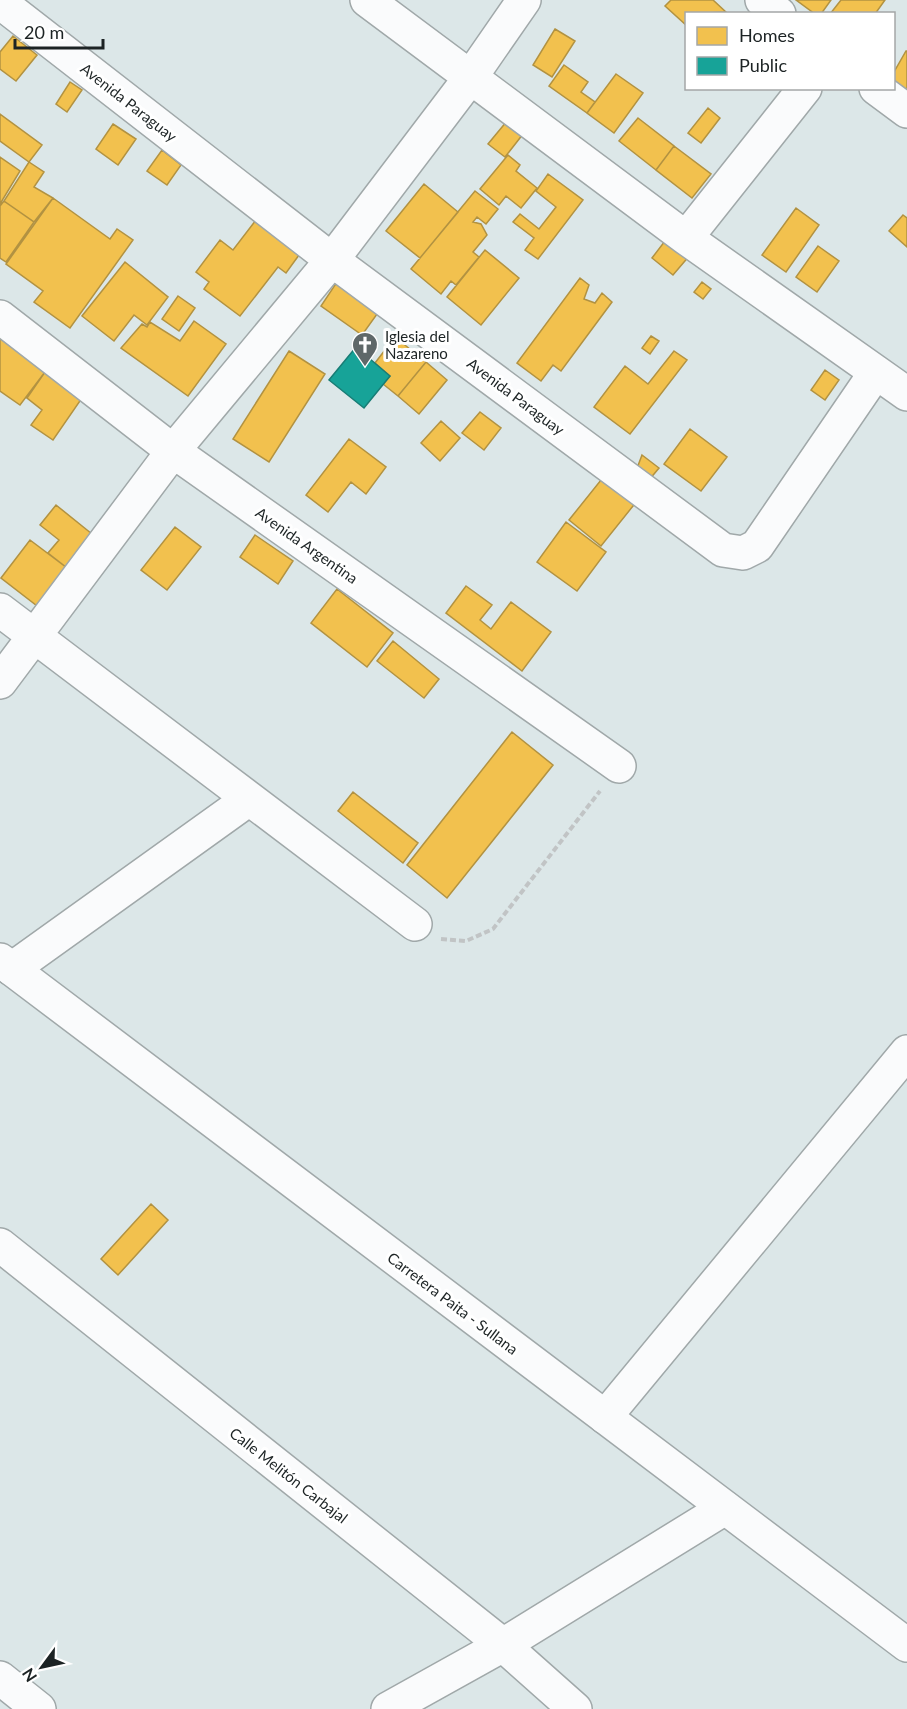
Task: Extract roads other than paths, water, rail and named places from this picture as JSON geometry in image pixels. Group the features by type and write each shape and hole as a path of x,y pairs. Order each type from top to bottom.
{"street":[{"path":"367,0 686,238 907,394"},
{"path":"0,682 173,451 332,260 471,78 524,0"},
{"path":"762,0 776,12"},
{"name":"Avenida Paraguay","path":"0,2 332,260 723,550 743,553 757,546 876,372"},
{"path":"686,238 803,90"},
{"path":"879,90 907,111"},
{"name":"Avenida Argentina","path":"0,316 173,451 619,766"},
{"path":"0,610 415,924"},
{"path":"6,964 249,799"},
{"name":"Carretera Paita - Sullana","path":"6,964 907,1645"},
{"path":"605,1417 907,1052"},
{"name":"Calle Melitón Carbajal","path":"0,1245 502,1645 575,1709"},
{"path":"388,1709 502,1645 725,1508"},
{"path":"0,1678 39,1709"}],"place":[{"name":"Iglesia del Nazareno","path":"365,368"}]}
